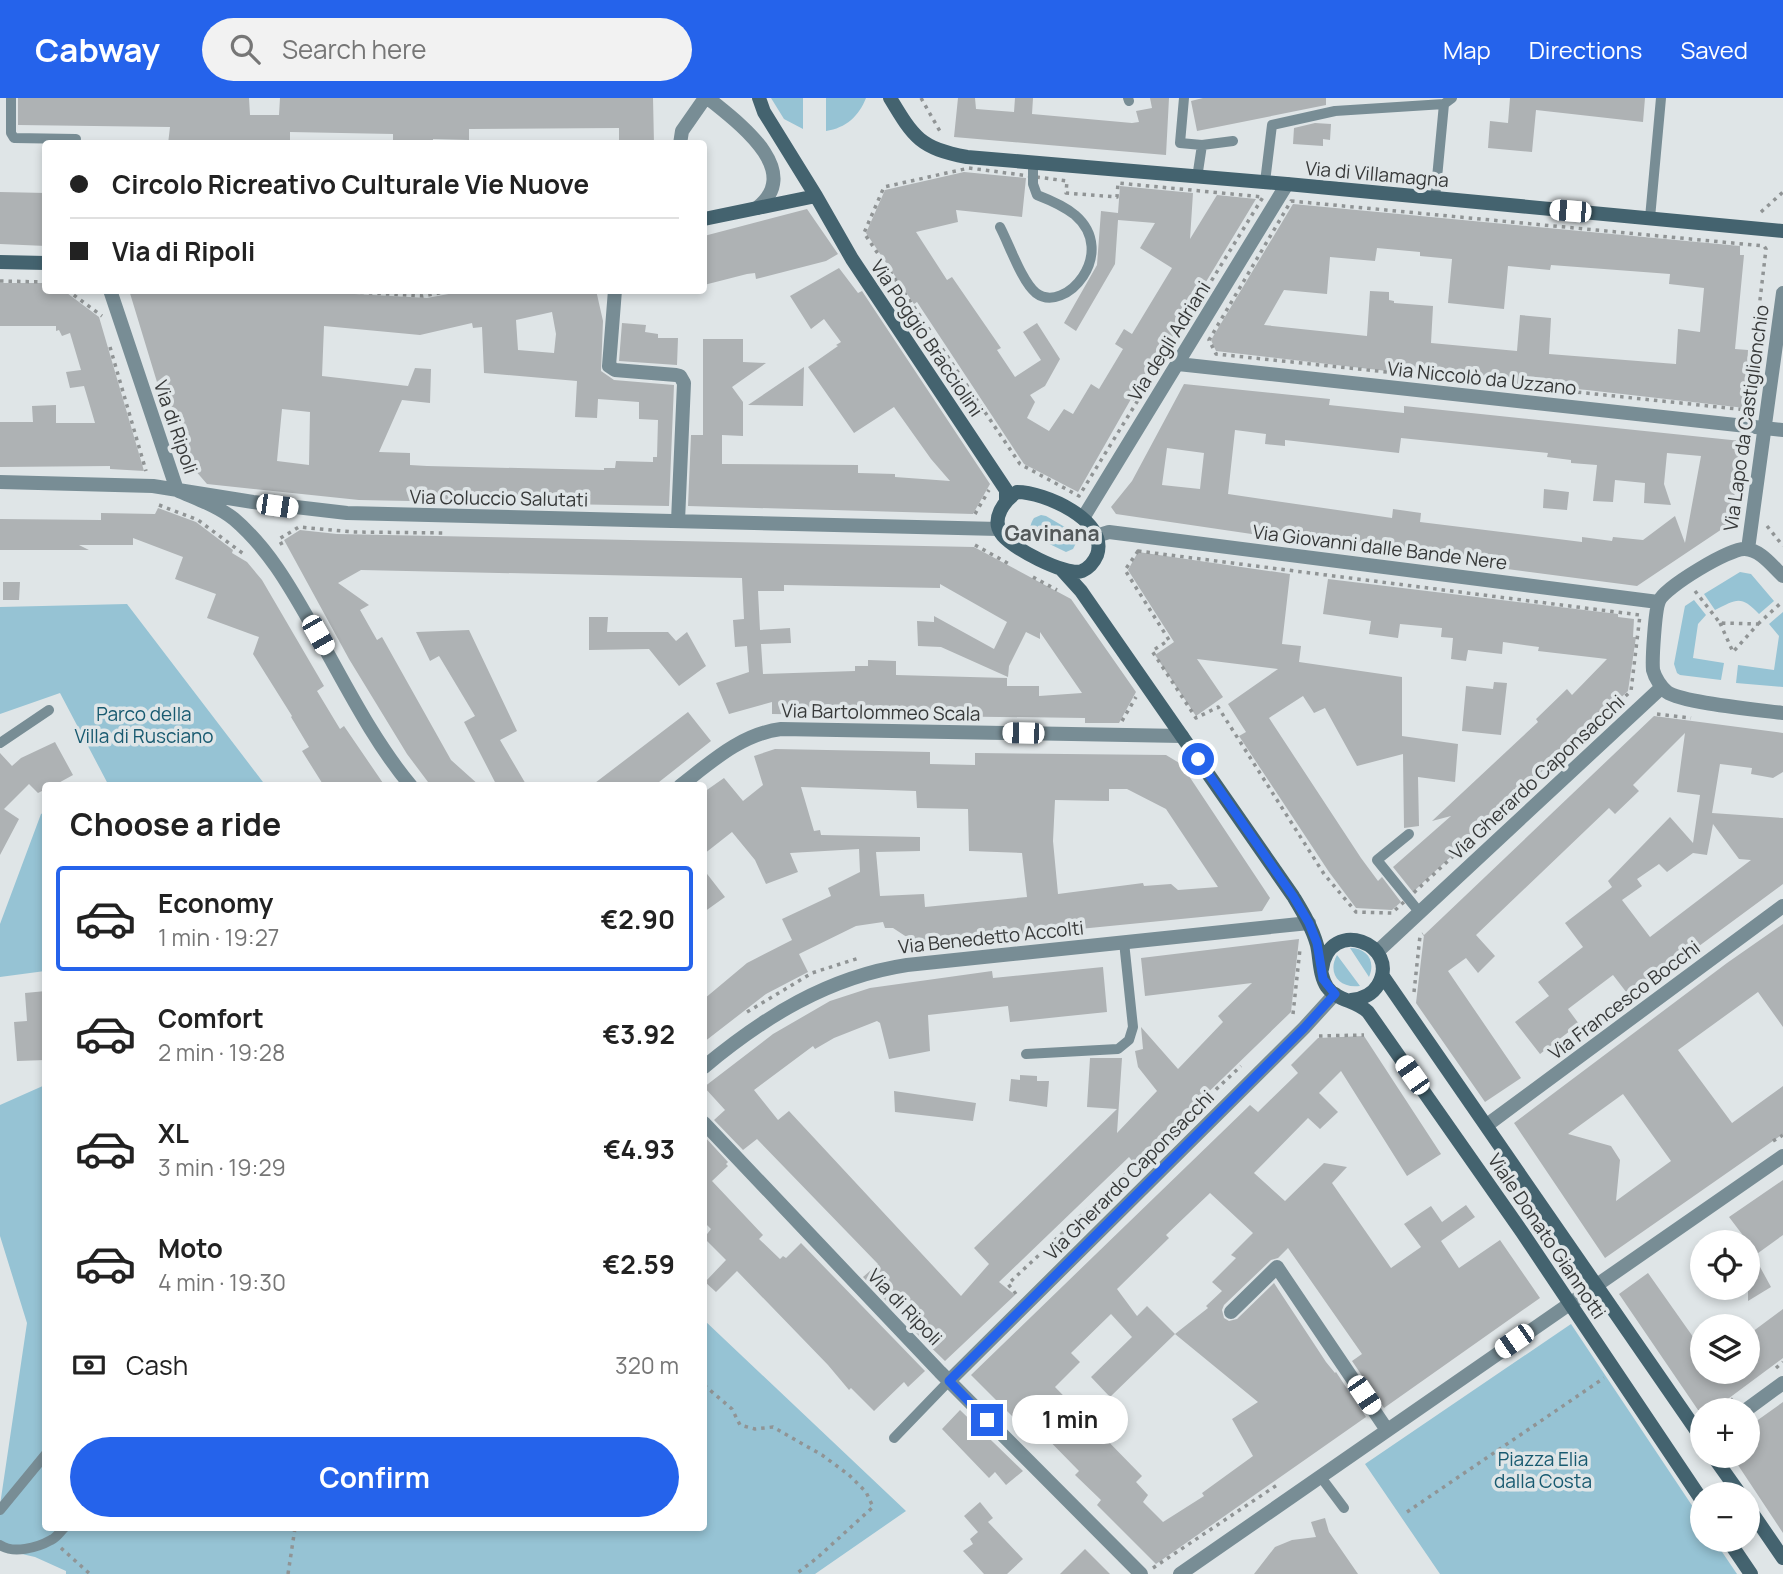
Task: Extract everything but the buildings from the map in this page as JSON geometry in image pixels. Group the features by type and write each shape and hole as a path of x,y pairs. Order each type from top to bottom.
{"street":[{"path":"681,140 682,131 706,98 745,128 771,163 771,191 765,202 757,208"},
{"name":"Via Poggio Bracciolini","path":"759,98 764,112 852,259 1006,490 1006,500"},
{"name":"Via di Villamagna","path":"890,98 923,144 944,153 967,157 1783,231"},
{"name":"Via degli Adriani","path":"1083,518 1287,184"},
{"path":"707,218 816,196"},
{"path":"0,262 42,263"},
{"name":"Via Lapo da Castiglionchio","path":"1748,549 1783,293"},
{"name":"Via di Ripoli","path":"111,294 177,490 224,512 249,533 269,557 291,588 372,730 408,782"},
{"path":"615,294 610,366 615,370 676,375 680,376 684,383 678,521"},
{"name":"Via Niccolò da Uzzano","path":"1178,364 1783,430"},
{"name":"Via Coluccio Salutati","path":"0,482 127,484 347,513 999,530"},
{"path":"1017,492 1038,494 1083,518 1096,536 1098,550 1091,565 1078,572 1062,570 1019,547 999,530 999,517 1006,500 1017,492"},
{"name":"Via Giovanni dalle Bande Nere","path":"1096,536 1109,532 1658,602"},
{"path":"1783,576 1761,555 1748,549 1730,552 1667,591 1658,602 1653,670 1662,687 1677,697 1783,713"},
{"path":"1062,570 1080,591 1293,896 1317,943 1325,984 1335,994"},
{"name":"Via Gherardo Caponsacchi","path":"1377,952 1662,687"},
{"name":"Via Bartolommeo Scala","path":"685,782 745,739 781,729 1182,736"},
{"name":"Via Francesco Bocchi","path":"1487,1125 1783,906"},
{"name":"Via Benedetto Accolti","path":"707,1064 736,1040 783,1009 854,976 907,965 1309,923"},
{"path":"1322,970 1326,954 1343,941 1354,939 1364,942 1377,952"},
{"name":"Viale Donato Giannotti","path":"1377,952 1382,963 1382,975 1690,1421"},
{"path":"1351,1000 1372,992 1382,975"},
{"name":"Via Gherardo Caponsacchi","path":"949,1381 1335,994"},
{"name":"Viale Donato Giannotti","path":"1335,994 1351,1000 1368,1012 1569,1302 1690,1483"},
{"name":"Via di Ripoli","path":"707,1126 949,1381 1145,1571"},
{"path":"1180,1574 1783,1156"},
{"path":"1231,1312 1277,1267 1387,1430"},
{"path":"1760,1400 1783,1383"},
{"path":"1760,1524 1783,1558"},
{"path":"1736,1552 1751,1574"}],"lane":[{"path":"11,98 11,133 14,138 76,139"},
{"path":"1184,98 1180,143 1202,145 1233,141"},
{"path":"1650,218 1661,98"},
{"path":"1265,182 1272,125 1335,111 1448,101 1436,199"},
{"path":"1197,178 1202,145"},
{"path":"1000,227 1030,287 1039,295 1052,298 1058,296 1081,281 1088,272 1092,249 1089,235 1076,216 1037,195 1033,184 1033,163"},
{"path":"0,743 49,710"},
{"path":"1409,834 1377,860 1420,913"},
{"path":"1026,1054 1118,1048 1129,1040 1133,1027 1124,942"},
{"path":"894,1438 949,1381"},
{"path":"0,1510 42,1459"},
{"path":"1320,1476 1344,1508"},
{"path":"0,1545 6,1549 20,1550 52,1540 61,1531"}],"path":[{"path":"981,170 969,169 884,187 863,233 1020,464 1079,496"},
{"path":"1759,214 1783,192"},
{"path":"1747,410 1766,250 1764,246"},
{"path":"0,281 42,282"},
{"path":"72,294 102,316"},
{"path":"388,294 434,294"},
{"path":"109,341 146,472"},
{"path":"974,517 994,481"},
{"path":"152,503 198,520 246,556"},
{"path":"1138,551 1125,570 1169,640 1152,652 1196,718 1219,707 1324,874 1356,912 1392,913 1631,691"},
{"path":"1686,579 1720,623 1733,652 1783,601"},
{"path":"1720,623 1758,624"},
{"path":"1413,1003 1420,936 1428,929"},
{"path":"1293,1016 1301,937"},
{"path":"1313,1040 1318,1036 1366,1035 1370,1041"},
{"path":"1014,1298 1016,1292 1008,1284 1243,1063"},
{"path":"1407,1512 1609,1375"},
{"path":"707,1388 732,1409 740,1425 755,1429 773,1427 822,1455 866,1492 873,1507 796,1574"},
{"path":"288,1574 295,1531"},
{"path":"52,1540 90,1574"},
{"path":"1145,1571 1156,1568"}],"green space":[{"path":"771,98 803,98 803,129 784,119"},
{"path":"826,98 866,98 851,120 826,131"},
{"path":"1041,515 1075,533 1077,541 1073,549 1066,552 1033,536 1032,522"},
{"path":"1740,572 1751,574 1774,601 1759,614 1743,601 1729,603 1715,610 1704,594"},
{"path":"1694,600 1706,615 1698,624 1693,658 1724,663 1721,680 1677,673 1674,664 1685,606"},
{"name":"Parco della Villa di Rusciano","path":"127,604 263,782 107,782 60,693 0,714 0,607"},
{"path":"1783,612 1783,687 1736,683 1738,665 1774,670 1779,636 1769,624"},
{"path":"41,814 42,971 0,977 0,924"},
{"path":"1350,948 1361,950 1369,957 1369,977"},
{"path":"1337,955 1360,986 1346,985 1334,974"},
{"path":"42,1086 42,1531 707,1531 707,1323 906,1511 815,1574 66,1574 66,1571 35,1557 0,1549 0,1505 27,1323 0,1236 0,1105"},
{"name":"Piazza Elia dalla Costa","path":"1571,1324 1690,1502 1690,1552 1722,1552 1737,1574 1440,1574 1365,1464"}],"district":[{"name":"Gavinana","path":"1052,533"}],"route":[{"path":"987,1420 949,1381 1335,994 1323,979 1317,943 1309,923 1198,759"}]}
